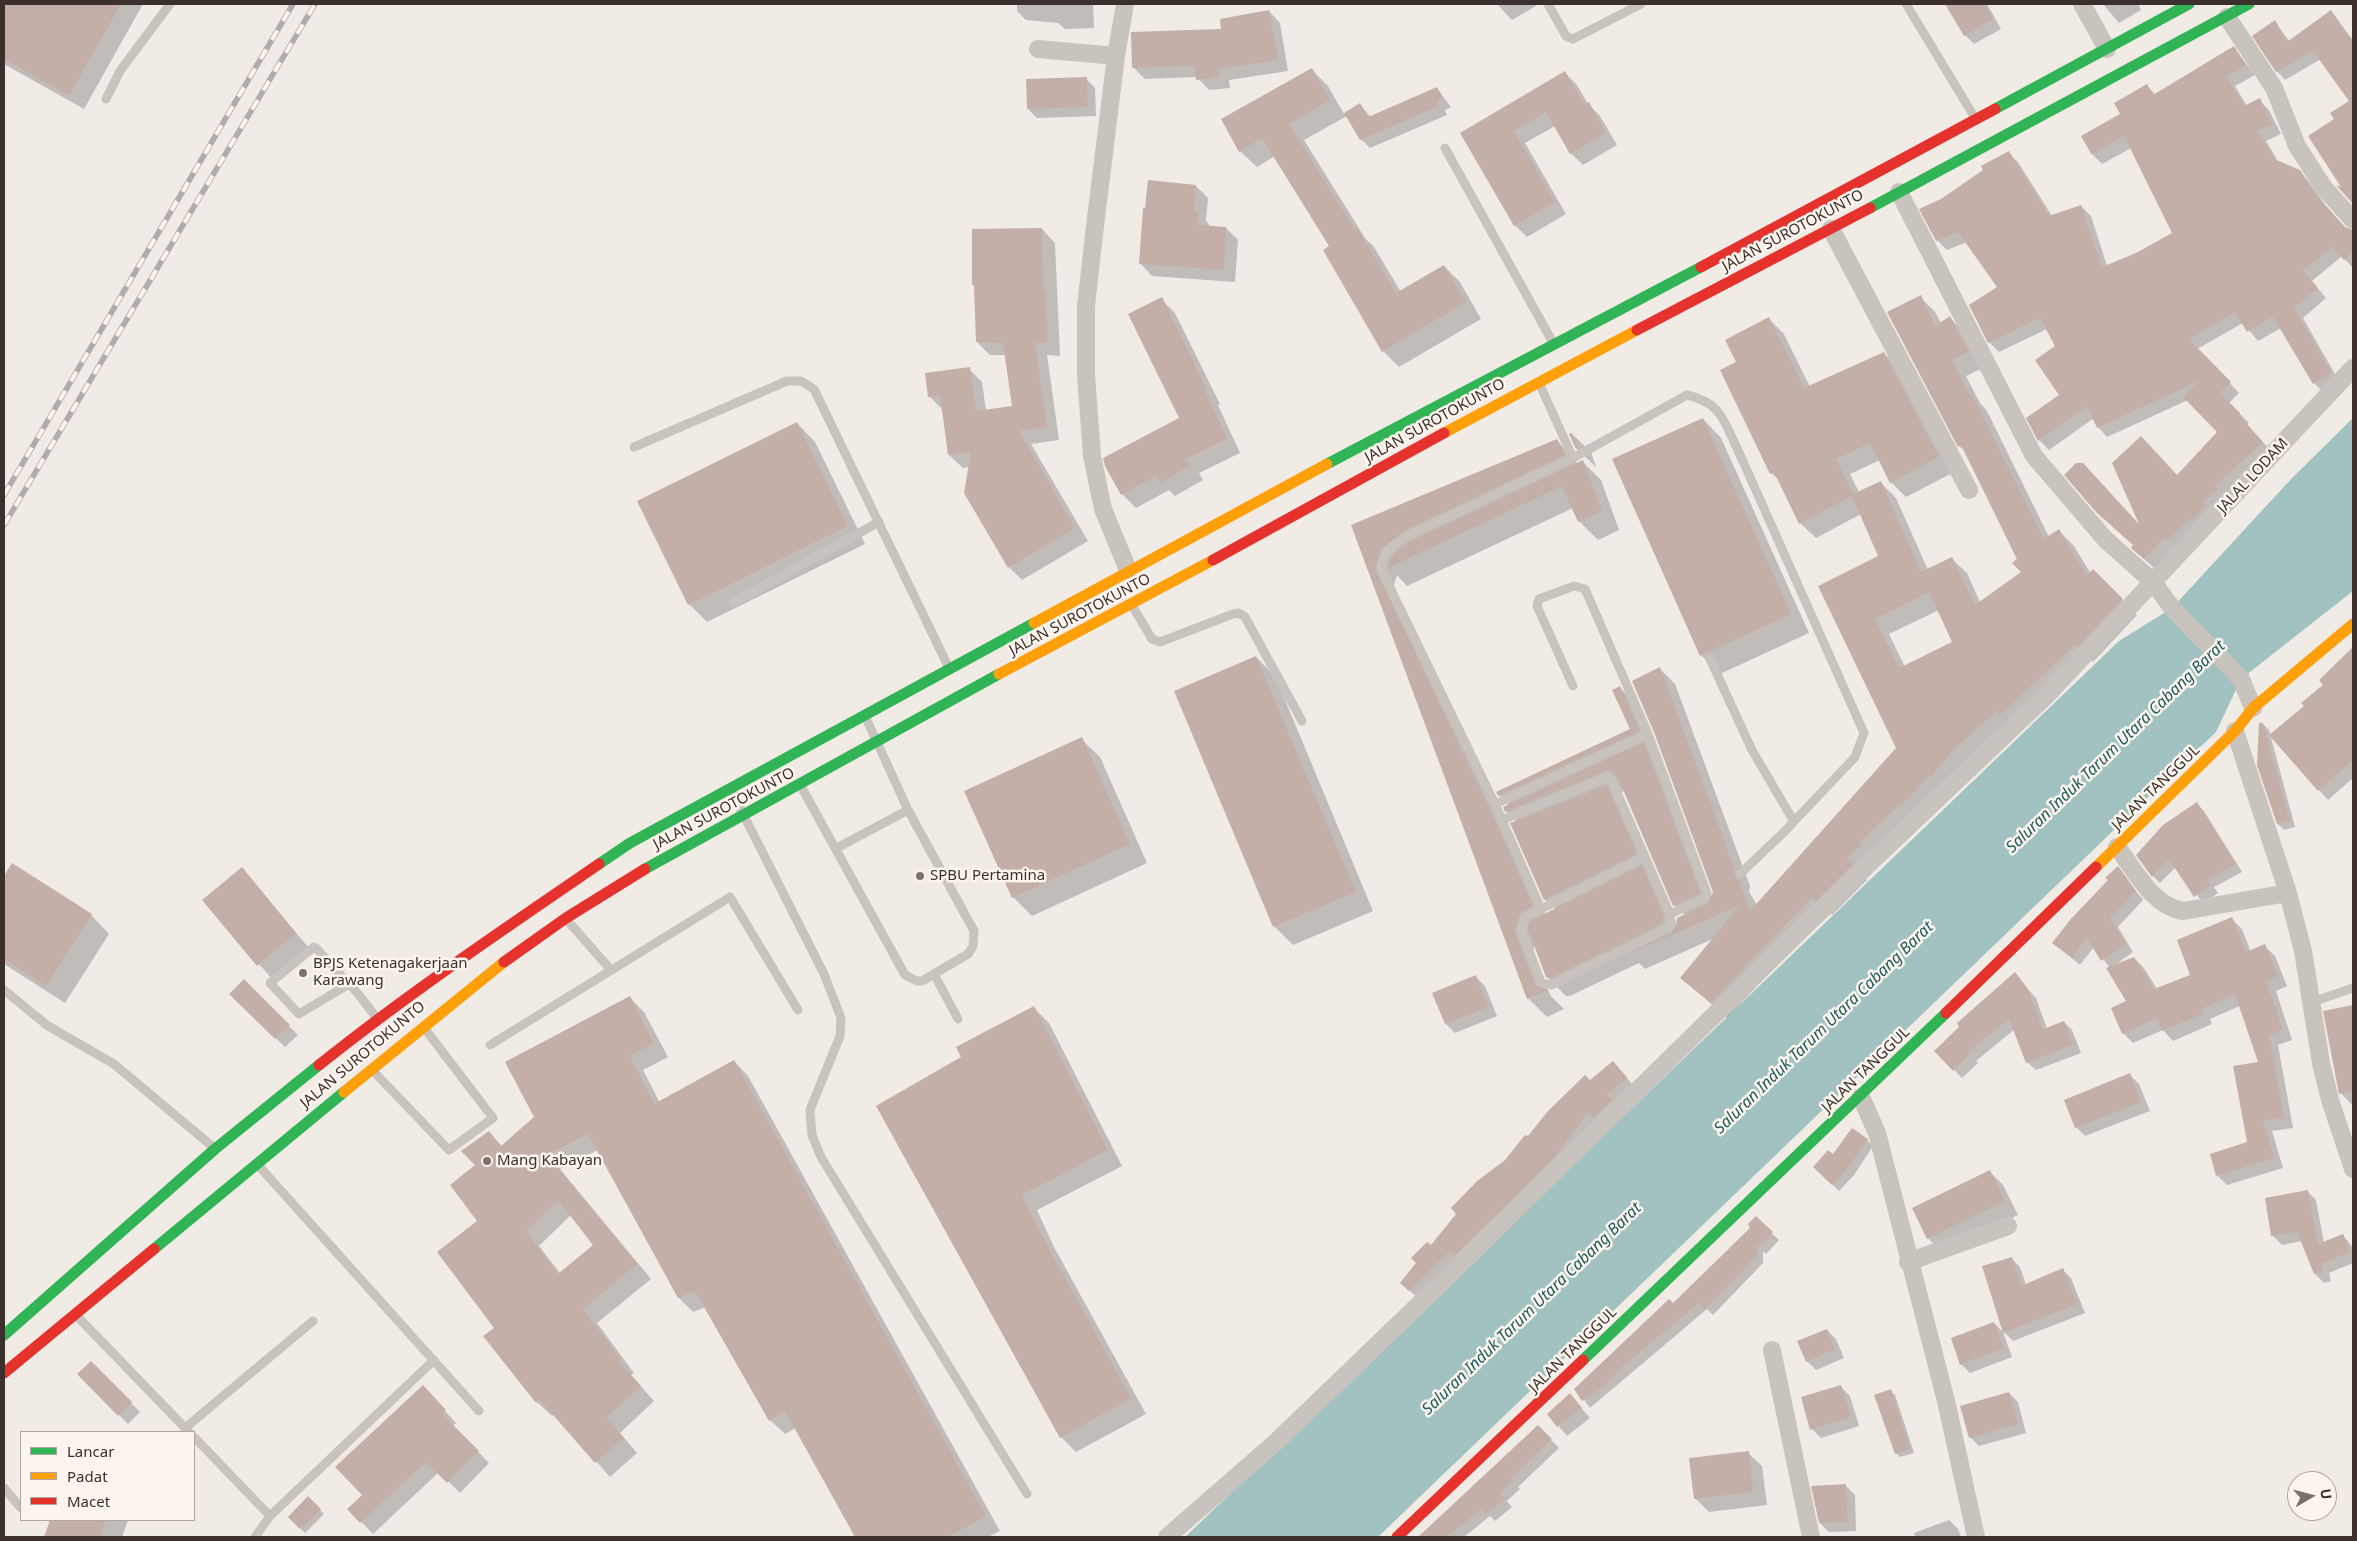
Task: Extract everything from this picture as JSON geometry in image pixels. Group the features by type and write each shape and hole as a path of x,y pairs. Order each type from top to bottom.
{"main road":[{"name":"JALAN SUROTOKUNTO","path":"4,1373 422,1025 483,977 566,918 646,868 801,785 1019,663 1132,605 1538,381 1899,192 2176,26 2189,4"},
{"name":"JALAN SUROTOKUNTO","path":"4,1335 215,1148 377,1019 467,954 630,844 950,670 1128,570 1553,344 1744,246 1975,118 2107,49 2176,26 2227,16 2249,4"},
{"name":"JALAN TANGGUL","path":"1398,1537 1861,1096 2235,732 2253,708 2353,624"}],"street":[{"path":"1125,4 1116,56 1086,306 1086,375 1092,456 1103,509 1128,570"},
{"path":"2082,4 2107,49"},
{"path":"2227,16 2274,88 2297,146 2324,188 2353,220"},
{"path":"1038,49 1116,56"},
{"path":"1899,192 2034,456 2105,539 2154,583 2172,608 2240,679 2253,708"},
{"path":"1830,229 1969,490"},
{"name":"JALAL LODAM","path":"1167,1537 1276,1442 1437,1287 1854,878 2046,696 2154,583 2353,368"},
{"path":"2235,732 2288,893 2312,1002 2321,1063 2330,1100 2353,1170"},
{"path":"2117,847 2156,898 2170,908 2183,910 2288,893"},
{"path":"1861,1096 1877,1133 1908,1262 1946,1401 1976,1537"},
{"path":"1908,1262 2008,1226"},
{"path":"1772,1350 1811,1537"}],"lane":[{"path":"106,98 120,71 170,4"},
{"path":"1548,4 1566,36 1573,39 1641,4"},
{"path":"1906,4 1975,118"},
{"path":"1445,148 1553,344"},
{"path":"634,447 787,381 801,381 814,389 950,670"},
{"path":"1538,381 1573,458"},
{"path":"1541,909 1496,804 1381,569 1382,559 1387,550 1405,537 1573,458 1687,395 1703,399 1718,410 1864,733 1855,757 1793,820 1784,832 1740,874"},
{"path":"734,602 879,522"},
{"path":"1573,686 1537,606 1539,599 1574,586 1584,589 1648,734 1707,893 1705,898 1670,914"},
{"path":"1132,605 1152,639 1160,642 1233,614 1239,613 1246,617 1302,721"},
{"path":"1710,659 1752,750 1793,820"},
{"path":"801,785 905,975 917,981 922,981 968,954 973,946 974,931 908,810 865,716"},
{"path":"1496,804 1648,734"},
{"path":"1502,820 1608,777 1612,781 1646,857 1670,914 1671,922 1668,928 1549,985 1541,983 1522,929 1526,917 1646,857"},
{"path":"730,788 824,974 841,1018 840,1036 810,1110 812,1135 821,1157 1027,1494"},
{"path":"837,848 908,810"},
{"path":"490,1045 730,897 798,1010"},
{"path":"566,918 611,970"},
{"path":"348,984 299,1014 270,984 314,948 348,984 377,1019"},
{"path":"934,974 958,1019"},
{"path":"2312,1002 2353,988"},
{"path":"4,990 48,1026 114,1064 215,1148"},
{"path":"370,1068 449,1150 493,1118 422,1025"},
{"path":"256,1163 479,1410"},
{"path":"74,1313 187,1430 313,1321"},
{"path":"256,1537 270,1516 434,1360"},
{"path":"195,1439 270,1516"},
{"path":"4,1488 20,1507"}],"water":[{"name":"Saluran Induk Tarum Utara Cabang Barat","path":"2353,418 2353,591 2241,679 2216,732 1378,1537 1185,1537 2119,641 2172,608 2292,478"}],"building":[{"path":"4,4 121,4 69,96 4,59"},
{"path":"1945,4 1984,4 1993,19 1964,36"},
{"path":"1269,10 1278,60 1218,69 1219,77 1196,80 1194,66 1132,68 1131,32 1221,29 1220,19"},
{"path":"2331,10 2353,42 2353,204 2336,185 2341,187 2308,136 2334,119 2330,113 2349,101 2313,51 2276,72 2252,36 2275,20 2287,42"},
{"path":"2234,46 2246,65 2226,76 2244,106 2260,98 2272,124 2257,131 2274,159 2300,170 2316,195 2345,227 2353,230 2353,251 2344,260 2332,247 2303,271 2318,288 2294,308 2331,373 2313,384 2273,317 2247,332 2235,312 2189,339 2231,382 2220,393 2240,413 2239,415 2263,442 2215,486 2218,489 2203,502 2207,505 2193,520 2191,518 2167,540 2165,538 2144,559 2131,548 2133,545 2096,512 2064,475 2076,463 2083,463 2139,524 2112,463 2141,436 2177,475 2217,432 2183,397 2201,380 2097,428 2087,406 2038,441 2026,418 2059,395 2035,360 2055,346 2040,318 1988,343 1969,305 1997,287 1958,232 1936,241 1919,209 1941,199 1983,170 1981,166 2009,151 2049,216 2081,205 2102,267 2136,253 2172,233 2124,136 2092,155 2081,136 2120,114 2114,103 2147,84 2153,95"},
{"path":"1312,68 1330,100 1289,124 1356,231 1358,229 1396,293 1444,265 1466,302 1382,352 1323,250 1329,246 1262,138 1239,152 1221,119"},
{"path":"1565,71 1585,105 1589,102 1606,133 1570,154 1546,112 1514,131 1555,202 1514,226 1460,133"},
{"path":"1087,77 1088,107 1027,109 1026,79"},
{"path":"1437,87 1443,97 1437,101 1439,106 1360,140 1344,113 1360,103 1368,117"},
{"path":"1148,180 1196,185 1194,211 1199,212 1198,225 1226,227 1224,270 1139,264 1143,208 1145,208"},
{"path":"1042,228 1043,290 1046,290 1047,343 1035,343 1047,427 1019,431 1075,528 1008,568 964,493 971,452 948,455 940,395 928,397 925,373 970,367 976,411 1012,406 1003,343 976,342 974,285 972,285 972,229"},
{"path":"1921,295 1935,326 1950,316 1969,352 1952,360 1969,395 1972,394 2044,539 2059,529 2087,576 2093,569 2123,599 2077,647 2075,645 2000,715 1997,711 1955,748 1931,777 1929,776 1902,805 1900,804 1860,842 1862,844 1847,858 1853,864 1816,901 1812,897 1711,1003 1680,978 1740,905 1629,954 1671,933 1677,925 1677,918 1708,903 1713,892 1654,732 1632,681 1660,667 1735,870 1734,876 1739,880 1750,911 1896,748 1818,586 1878,556 1852,496 1799,524 1774,472 1770,474 1720,370 1736,362 1725,340 1769,317 1804,388 1884,352 1939,457 1890,483 1870,443 1836,459 1853,494 1881,481 1921,572 1952,557 1975,605 2021,572 2012,563 2017,559 1961,445 1958,447 1887,312","holes":["1929,592 1952,642 1899,668 1875,619"]},
{"path":"1162,297 1207,390 1205,391 1227,439 1186,459 1190,466 1160,483 1156,476 1121,495 1105,466 1103,458 1179,418 1128,314"},
{"path":"1703,418 1791,614 1700,656 1612,459"},
{"path":"797,422 848,526 688,605 637,501"},
{"path":"1572,433 1578,448 1576,449 1569,434"},
{"path":"1557,439 1565,455 1402,532 1381,550 1375,568 1489,807 1533,906 1520,913 1515,931 1535,985 1547,990 1527,999 1351,525"},
{"path":"1583,460 1602,511 1578,522 1562,486 1388,568 1393,554 1408,542"},
{"path":"2353,647 2353,760 2318,791 2269,735 2304,706 2301,703 2323,685 2319,680"},
{"path":"1256,656 1356,892 1273,927 1174,691"},
{"path":"1620,686 1640,731 1498,796 1496,792 1630,729 1612,690"},
{"path":"2259,723 2263,723 2290,821 2277,824 2257,765"},
{"path":"1082,737 1130,844 1012,898 964,791"},
{"path":"1644,742 1700,893 1673,906 1618,778 1612,772 1606,771 1505,812 1503,807"},
{"path":"1607,785 1637,854 1544,900 1510,823"},
{"path":"2197,802 2236,864 2207,880 2211,885 2194,897 2169,859 2152,877 2136,855 2163,825"},
{"path":"12,863 92,914 46,986 4,959 4,876"},
{"path":"1642,865 1664,916 1663,923 1551,978 1546,977 1528,929 1530,921"},
{"path":"2118,866 2136,891 2110,918 2126,944 2101,961 2087,938 2072,958 2052,943 2070,920 2108,880 2105,878"},
{"path":"242,867 296,933 257,966 202,900"},
{"path":"2232,917 2246,952 2265,944 2278,976 2266,981 2283,1030 2269,1035 2284,1118 2263,1121 2274,1158 2216,1176 2210,1154 2247,1142 2233,1066 2258,1062 2235,994 2201,1009 2203,1014 2162,1031 2157,1018 2122,1034 2111,1008 2126,1001 2106,968 2134,957 2154,989 2190,975 2177,940"},
{"path":"2015,972 2028,989 2043,1029 2064,1021 2073,1045 2026,1063 2009,1019 1968,1052 1970,1054 1953,1071 1934,1051 1959,1027 1957,1023"},
{"path":"1476,975 1488,1007 1445,1024 1432,993"},
{"path":"244,979 290,1025 275,1039 229,994"},
{"path":"630,996 654,1043 630,1056 654,1104 734,1060 986,1516 948,1537 855,1537 785,1411 769,1421 695,1291 678,1298 588,1134 547,1155 637,1264 583,1309 620,1359 618,1360 641,1386 606,1418 624,1438 595,1463 540,1400 536,1403 483,1336 494,1328 437,1252 477,1221 450,1185 475,1165 461,1151 489,1131 501,1146 534,1117 505,1062","holes":["558,1200 593,1245 558,1274 526,1231"]},
{"path":"2353,1005 2353,1091 2339,1094 2323,1011"},
{"path":"1034,1006 1108,1150 1022,1195 1039,1230 1131,1398 1060,1438 876,1106 961,1057 956,1047"},
{"path":"1613,1061 1627,1078 1607,1095 1612,1100 1594,1118 1588,1112 1554,1158 1455,1255 1450,1251 1409,1291 1400,1283 1416,1263 1411,1258 1427,1242 1431,1245 1456,1214 1451,1208 1477,1181 1505,1160 1525,1135 1528,1136 1548,1111 1585,1075 1590,1080"},
{"path":"2130,1073 2141,1102 2075,1128 2064,1100"},
{"path":"1852,1128 1868,1139 1848,1168 1832,1185 1813,1167 1828,1150 1833,1154"},
{"path":"1990,1170 2005,1201 1927,1239 1912,1208"},
{"path":"2308,1190 2318,1244 2343,1234 2350,1252 2321,1264 2323,1272 2314,1274 2297,1232 2271,1236 2265,1198"},
{"path":"1756,1216 1773,1232 1758,1248 1756,1244 1757,1255 1735,1279 1705,1309 1699,1303 1623,1366 1602,1388 1582,1401 1574,1389 1669,1299 1673,1303 1750,1228 1748,1224"},
{"path":"2012,1257 2021,1286 2063,1268 2077,1304 2003,1333 1982,1266"},
{"path":"1994,1322 2004,1348 1960,1365 1951,1338"},
{"path":"1827,1329 1835,1349 1806,1362 1797,1341"},
{"path":"91,1361 132,1402 118,1416 77,1374"},
{"path":"423,1385 446,1410 442,1414 479,1451 447,1483 426,1462 360,1523 347,1509 362,1495 335,1467"},
{"path":"1841,1385 1851,1417 1810,1430 1801,1397"},
{"path":"1891,1389 1910,1449 1895,1454 1874,1395"},
{"path":"2009,1392 2018,1424 1969,1438 1960,1406"},
{"path":"1570,1393 1582,1408 1557,1427 1547,1414"},
{"path":"1538,1425 1552,1439 1511,1478 1513,1481 1500,1493 1505,1498 1486,1514 1482,1509 1446,1537 1418,1537"},
{"path":"1749,1451 1753,1492 1694,1499 1689,1458"},
{"path":"1846,1484 1848,1522 1819,1523 1811,1486"},
{"path":"308,1496 321,1509 300,1529 288,1517"},
{"path":"50,1521 106,1521 100,1537 44,1537"}],"railway":[{"path":"4,495 293,4"},
{"path":"4,525 315,4"}],"traffic: fast":[{"path":"1995,109 2189,4"},
{"path":"1870,208 2249,4"},
{"path":"1327,464 1701,267"},
{"path":"599,864 630,843 1034,623"},
{"path":"645,869 999,674"},
{"path":"1583,1360 1946,1013"},
{"path":"4,1335 215,1149 319,1065"},
{"path":"154,1249 344,1092"}],"traffic: slow":[{"path":"1444,433 1637,330"},
{"path":"1034,623 1327,464"},
{"path":"999,674 1213,560"},
{"path":"2096,867 2235,731 2253,708 2353,624"},
{"path":"344,1092 504,962"}],"traffic: jam":[{"path":"1701,267 1995,109"},
{"path":"1637,330 1870,208"},
{"path":"1213,560 1444,433"},
{"path":"319,1065 422,987 599,864"},
{"path":"1946,1013 2096,867"},
{"path":"504,962 566,918 645,869"},
{"path":"4,1373 154,1249"},
{"path":"1397,1537 1583,1360"}],"place":[{"name":"SPBU Pertamina","path":"920,876"},
{"name":"BPJS Ketenagakerjaan Karawang","path":"303,973"},
{"name":"Mang Kabayan","path":"487,1161"}]}
